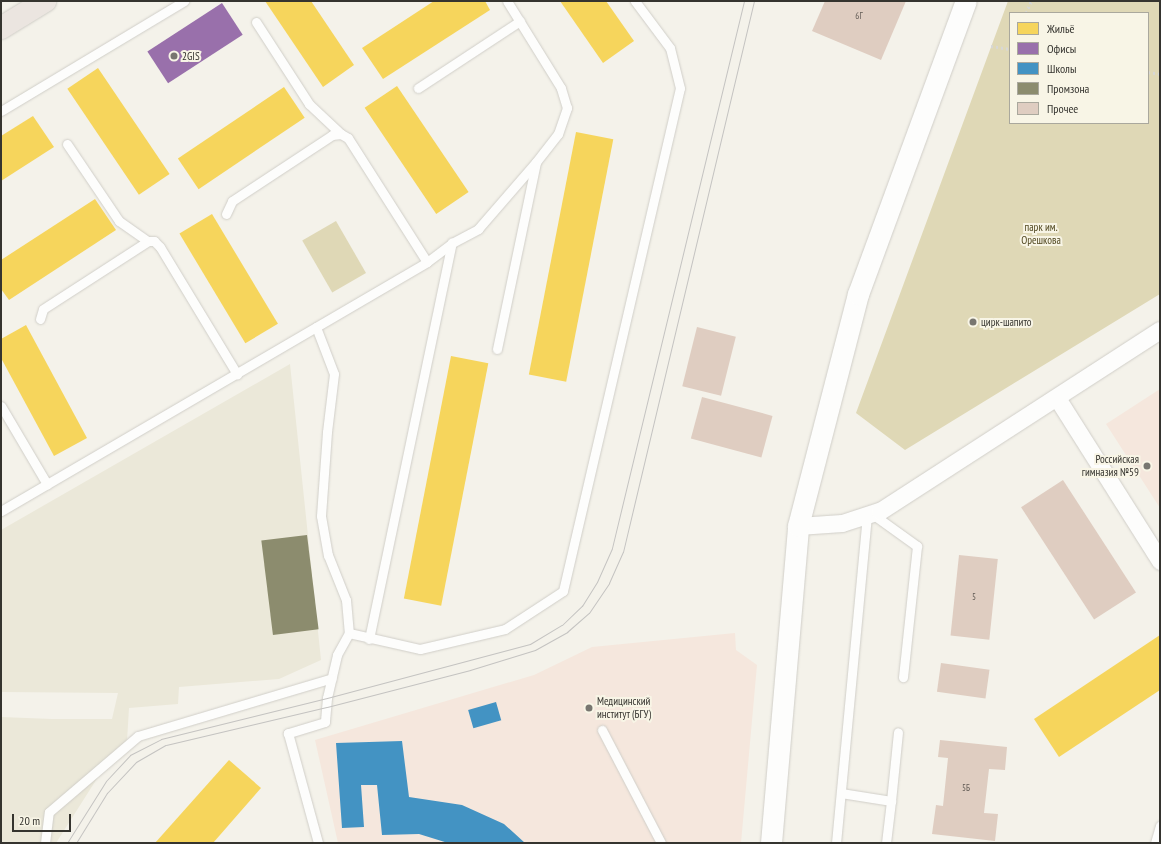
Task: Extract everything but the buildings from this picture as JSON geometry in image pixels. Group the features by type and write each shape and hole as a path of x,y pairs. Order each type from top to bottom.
{"main road":[{"path":"1,28 45,1"}],"street":[{"path":"771,843 798,526 858,294 966,1"},
{"path":"798,526 842,523 880,511 1160,330"},
{"path":"1057,398 1160,561"}],"lane":[{"path":"1,112 184,1"},
{"path":"1,511 427,262 452,243 478,229 536,162 558,134 568,108 561,88 507,1"},
{"path":"349,633 369,639 420,649 505,629 563,591 680,88 670,48 636,1"},
{"path":"418,88 520,21"},
{"path":"256,22 309,104 341,134 348,138 427,262"},
{"path":"226,214 232,201 332,135 341,134"},
{"path":"67,144 119,221 148,241"},
{"path":"497,349 536,162"},
{"path":"40,319 43,309 148,241 154,241 160,247 237,374"},
{"path":"369,639 452,243"},
{"path":"316,327 334,374 327,432 321,516 328,555 346,600 349,633 337,655 327,698 326,722 288,733 318,843"},
{"path":"1,406 46,484"},
{"path":"836,843 869,514 917,546 903,677"},
{"path":"45,843 49,812 138,736 332,678"},
{"path":"602,730 661,843"},
{"path":"886,843 898,732"},
{"path":"840,793 891,801"},
{"path":"1155,843 1160,826"}],"path":[{"path":"1026,12 1031,1"},
{"path":"991,46 1009,49"},
{"path":"1149,72 1160,74"}],"shaded area":[{"path":"290,364 321,660 279,679 179,687 178,704 129,708 127,741 112,755 56,843 1,843 1,717 112,719 118,693 1,692 1,530"},
{"name":"Российская гимназия №59","path":"1160,389 1160,508 1106,424"},
{"name":"Медицинский институт (БГУ)","path":"735,633 736,650 757,665 741,843 338,843 315,740 534,675 592,647"}],"green space":[{"name":"парк им. Орешкова","path":"1008,1 1160,1 1160,294 905,450 856,413"},
{"path":"336,221 366,273 332,292 302,240"}],"tram line":[{"path":"67,843 106,781 130,755 161,739 327,698 530,644 562,625 582,606 597,582 612,548 744,1"},
{"path":"76,843 107,793 136,762 166,745 327,707 470,670 535,650 567,632 589,613 609,583 623,552 754,1"}],"place":[{"name":"2GIS","path":"174,56"},
{"name":"цирк-шапито","path":"973,322"},
{"name":"Российская гимназия №59","path":"1147,466"},
{"name":"Медицинский институт (БГУ)","path":"589,708"}]}
